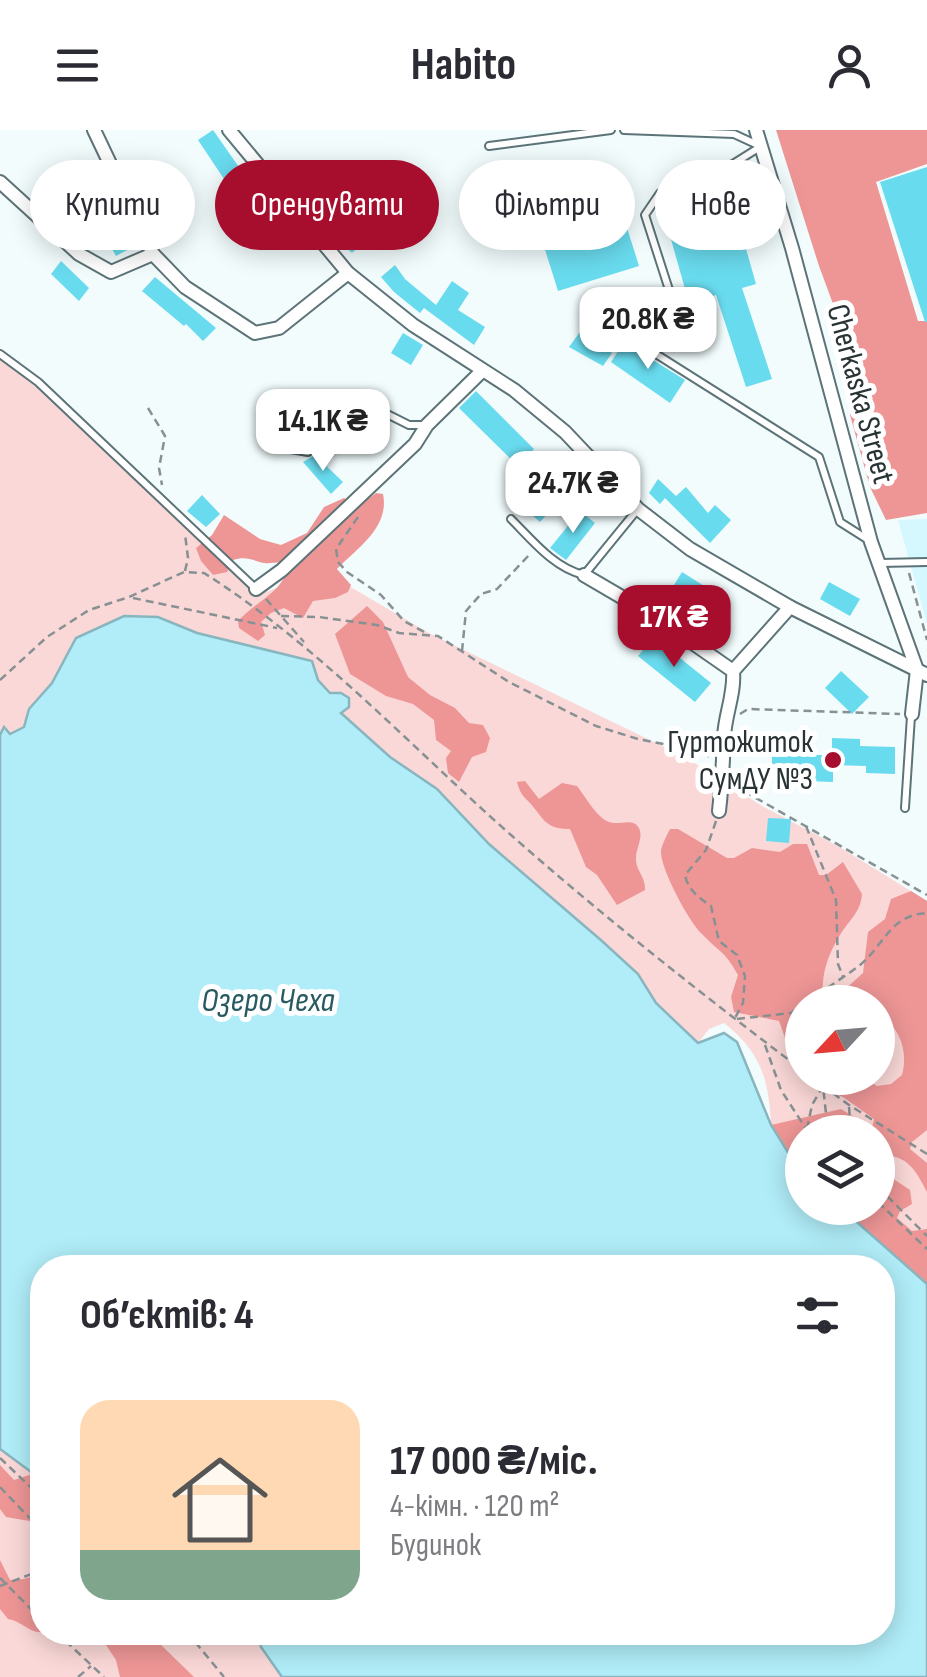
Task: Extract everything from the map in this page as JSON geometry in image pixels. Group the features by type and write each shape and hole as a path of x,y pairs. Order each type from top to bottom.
{"street":[{"path":"94,130 153,254 185,287 256,333 279,328 348,273"},
{"path":"229,130 348,273 413,325 514,390 565,432 638,509 690,548 790,607 922,672 912,714"},
{"name":"Cherkaska Street","path":"756,130 871,542 922,672"},
{"path":"0,182 79,254 110,272 153,254"},
{"path":"256,589 282,570 415,444 426,425 482,371"},
{"path":"584,574 734,671"},
{"path":"719,811 734,671 790,607"}],"lane":[{"path":"489,146 612,130"},
{"path":"624,130 734,134 761,146"},
{"path":"672,296 646,215 660,192 720,172 761,146"},
{"path":"618,330 819,457 840,522 871,542"},
{"path":"0,354 38,382 256,589"},
{"path":"285,448 308,452 362,406 369,405 409,424 426,425"},
{"path":"511,519 570,572 584,574 638,509"},
{"path":"878,563 927,562"},
{"path":"905,808 912,714"}],"path":[{"path":"148,408 165,436 159,474"},
{"path":"359,498 360,514 336,549 338,562 380,595 404,621 428,634"},
{"path":"180,516 188,544 184,572"},
{"path":"462,651 466,611 481,594 497,589 538,545"},
{"path":"906,562 927,640"},
{"path":"0,680 48,637 88,610 129,597 184,572 204,573 308,647"},
{"path":"256,589 308,647 512,835 686,983 785,1057"},
{"path":"129,597 278,628"},
{"path":"280,616 319,617 376,625 399,633 438,636 509,682 596,726 674,746 696,742 748,708 912,714"},
{"path":"696,742 710,759"},
{"path":"723,780 927,895"},
{"path":"719,811 706,850 684,875 698,897 711,906 719,941 736,955 745,976 742,1003 734,1020"},
{"path":"805,825 836,900 838,964 843,977"},
{"path":"831,985 878,949 884,934 910,914 927,913"},
{"path":"734,1020 785,1014"},
{"path":"764,1041 781,1090 797,1115"},
{"path":"835,1095 926,1152 927,1145"},
{"path":"848,1105 849,1115"},
{"path":"895,1204 926,1235 919,1242"},
{"path":"895,1219 927,1249"},
{"path":"0,1458 30,1487"},
{"path":"0,1487 30,1518"},
{"path":"0,1586 30,1575"},
{"path":"0,1578 30,1608"},
{"path":"69,1645 104,1677"},
{"path":"196,1645 218,1675 224,1677"},
{"path":"78,1677 91,1666"}],"shaded area":[{"path":"776,130 927,130 927,164 876,182 918,321 927,321 927,513 886,520 870,487 850,415 860,377"},
{"path":"0,357 259,594 325,572 429,633 685,757 927,901 927,1284 860,1225 895,1225 895,1115 785,1115 785,1128 771,1125 761,1068 737,1034 724,1023 709,1029 698,1043 656,1003 638,974 489,844 437,789 390,757 340,712 341,693 330,693 318,680 312,661 197,633 158,617 124,616 76,638 52,683 29,709 25,728 10,734 4,728 0,735"},
{"path":"376,493 383,494 384,506 377,527 337,569 351,585 348,592 313,601 303,618 284,608 271,613 261,622 265,635 258,641 239,628 238,621 282,581 288,563 238,559 233,560 227,572 213,575 196,548 212,535 224,515 260,539 281,545 307,533 324,507 344,498 357,507"},
{"path":"927,519 927,624 898,520"},
{"path":"367,606 383,622 408,677 455,708 469,723 483,725 490,738 486,752 472,757 459,782 448,773 446,758 451,751 436,740 434,720 413,704 386,696 350,674 335,634"},
{"path":"525,781 539,799 562,783 577,786 605,820 636,825 641,836 636,864 645,890 617,905 597,875 586,867 570,829 550,825 523,796 517,782"},
{"path":"670,829 678,829 727,858 752,848 780,852 793,844 807,844 819,875 826,875 843,862 862,894 861,900 828,959 824,985 785,985 785,1038 779,1021 734,1012 731,997 738,975 702,934 676,894 662,859 663,843"},
{"path":"911,891 927,901 927,1130 912,1142 910,1149 927,1163 927,1192 907,1163 895,1157 895,1115 868,1115 837,1095 895,1095 895,1081 902,1075 904,1056 895,1031 895,985 850,985 863,973 868,932 885,919 891,899"},
{"path":"841,1109 851,1115 815,1115"},
{"path":"785,1122 785,1148 771,1125"},
{"path":"895,1180 910,1190 912,1204 900,1211 897,1218 912,1231 927,1229 927,1284 860,1225 895,1225"},
{"path":"0,1449 30,1471 30,1645 260,1645 282,1677 0,1677"},
{"path":"0,1465 14,1480 30,1475 30,1521 6,1517 0,1509"},
{"path":"0,1560 10,1580 30,1577 30,1629 8,1619 0,1609"},
{"path":"106,1645 161,1645 194,1677 120,1677 116,1660"}],"water":[{"name":"Озеро Чеха","path":"124,616 158,617 197,633 312,661 318,680 330,693 349,698 349,707 341,713 390,757 437,789 489,844 638,974 656,1003 698,1043 724,1033 737,1042 771,1125 785,1148 785,1225 860,1225 894,1255 30,1255 30,1471 0,1449 0,735 4,727 10,734 24,727 29,709 52,683 76,638"},
{"name":"Озеро Чеха","path":"895,1256 927,1284 927,1677 282,1677 261,1645 895,1645"}],"building":[{"path":"213,130 234,160 215,160 215,166 198,140"},
{"path":"927,167 927,322 925,322 880,182"},
{"path":"545,250 634,250 639,266 558,291"},
{"path":"674,250 746,250 756,284 742,288 772,379 746,387 716,295 689,303"},
{"path":"61,261 89,288 79,301 51,274"},
{"path":"395,265 405,279 436,305 452,281 469,293 458,310 485,327 474,345 424,308 420,313 394,292 381,277"},
{"path":"155,277 216,328 203,341 142,291"},
{"path":"598,307 613,318 597,341 612,353 603,366 569,347"},
{"path":"403,333 423,345 411,365 391,353"},
{"path":"624,342 685,380 670,403 611,362"},
{"path":"476,391 534,449 518,466 459,408"},
{"path":"315,455 343,482 331,494 303,462"},
{"path":"658,479 676,496 686,487 708,513 715,505 731,520 710,543 665,498 660,504 649,493"},
{"path":"519,486 549,512 540,522 510,496"},
{"path":"202,495 220,514 206,527 187,511"},
{"path":"580,511 595,523 566,560 550,548"},
{"path":"682,572 709,589 699,605 686,596 682,602 669,593"},
{"path":"829,582 860,599 850,616 820,599"},
{"path":"654,637 711,683 695,702 638,656"},
{"path":"841,671 869,697 852,714 825,688"},
{"name":"Гуртожиток СумДУ №3","path":"832,738 860,739 860,746 895,747 895,774 866,773 866,766 833,765 833,782 772,775 772,747 798,747 798,755 832,755"},
{"path":"768,818 791,819 789,843 766,841"}],"place":[{"name":"Гуртожиток СумДУ №3","path":"833,760"}]}
